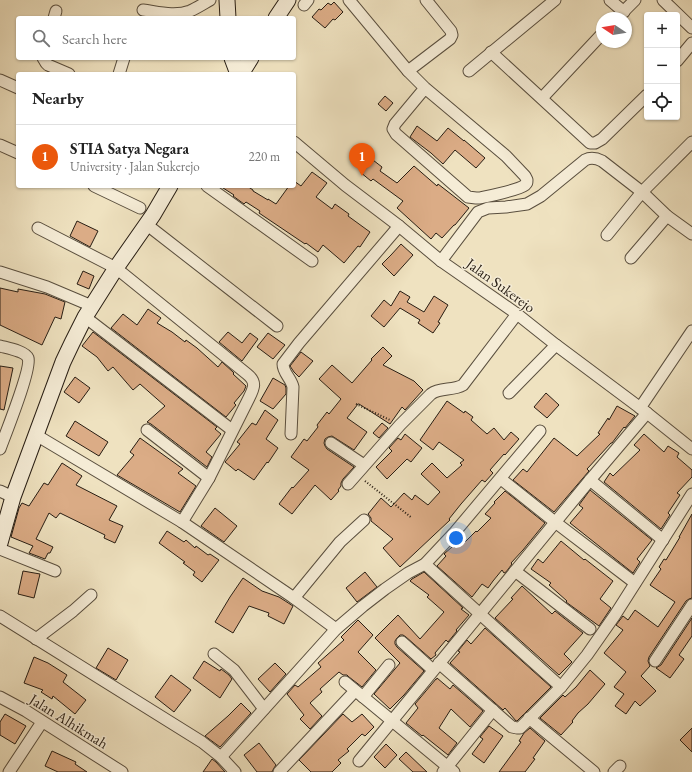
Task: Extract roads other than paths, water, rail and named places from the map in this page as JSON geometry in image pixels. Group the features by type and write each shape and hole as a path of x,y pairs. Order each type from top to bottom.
{"street":[{"path":"143,10 169,14 182,13 196,9 210,0"},
{"path":"227,0 228,16"},
{"path":"277,16 288,0"},
{"path":"349,0 408,71 425,88 506,156 526,178 527,181 525,185 514,190 480,198 468,197 396,134 393,129 394,124 425,88"},
{"path":"408,71 450,39 452,35 451,31 426,0"},
{"path":"468,71 555,0"},
{"path":"610,0 618,12"},
{"path":"623,12 635,0"},
{"path":"663,0 692,28"},
{"path":"542,98 596,40"},
{"path":"680,57 692,43"},
{"path":"491,52 588,142 595,143 602,139 644,98"},
{"path":"44,60 48,65 64,72"},
{"path":"119,72 123,60"},
{"path":"233,60 237,72"},
{"path":"242,72 250,60"},
{"path":"0,80 16,87"},
{"path":"607,235 642,192 692,142"},
{"name":"Jalan Sukerejo","path":"296,144 345,185 399,226 441,261 517,314 692,449"},
{"path":"0,145 16,152"},
{"path":"441,261 478,212 488,208 527,204 541,196 585,160 595,158 602,161 642,192 667,216 692,234"},
{"path":"98,188 140,208"},
{"path":"0,543 7,494 36,435 63,362 72,343 88,311 169,188"},
{"path":"210,188 312,261"},
{"path":"631,258 667,216"},
{"path":"146,224 277,326"},
{"path":"290,434 293,386 292,381 283,368 283,364 299,343 399,226"},
{"path":"38,228 116,268 253,380 253,391 209,478 182,522"},
{"path":"0,272 46,287 88,311 232,430"},
{"path":"348,484 400,425 433,392 438,390 455,389 463,385 517,314"},
{"path":"359,761 590,480 643,410 692,331"},
{"path":"509,393 556,345"},
{"path":"0,346 24,354 29,360 24,382 0,449"},
{"path":"146,430 209,478"},
{"path":"220,757 336,629 390,585 425,564 501,479 540,431"},
{"path":"36,435 182,522 294,598 336,629"},
{"path":"331,442 364,466"},
{"path":"501,479 635,583"},
{"path":"590,480 663,540"},
{"path":"402,642 493,710 512,727 520,728 560,686 599,639 692,494"},
{"path":"294,598 340,542 364,520"},
{"path":"0,549 55,571"},
{"path":"425,564 560,686"},
{"path":"515,572 590,629"},
{"path":"36,639 73,611 91,594"},
{"path":"655,661 692,605"},
{"path":"0,616 202,742 235,772"},
{"path":"214,654 234,670 264,709"},
{"path":"279,772 389,665"},
{"path":"345,682 448,770 493,710"},
{"name":"Jalan Alhikmah","path":"0,697 122,772"},
{"path":"530,718 594,772"},
{"path":"9,772 42,722"}],"place":[{"name":"STIA Satya Negara","path":"362,176"}]}
